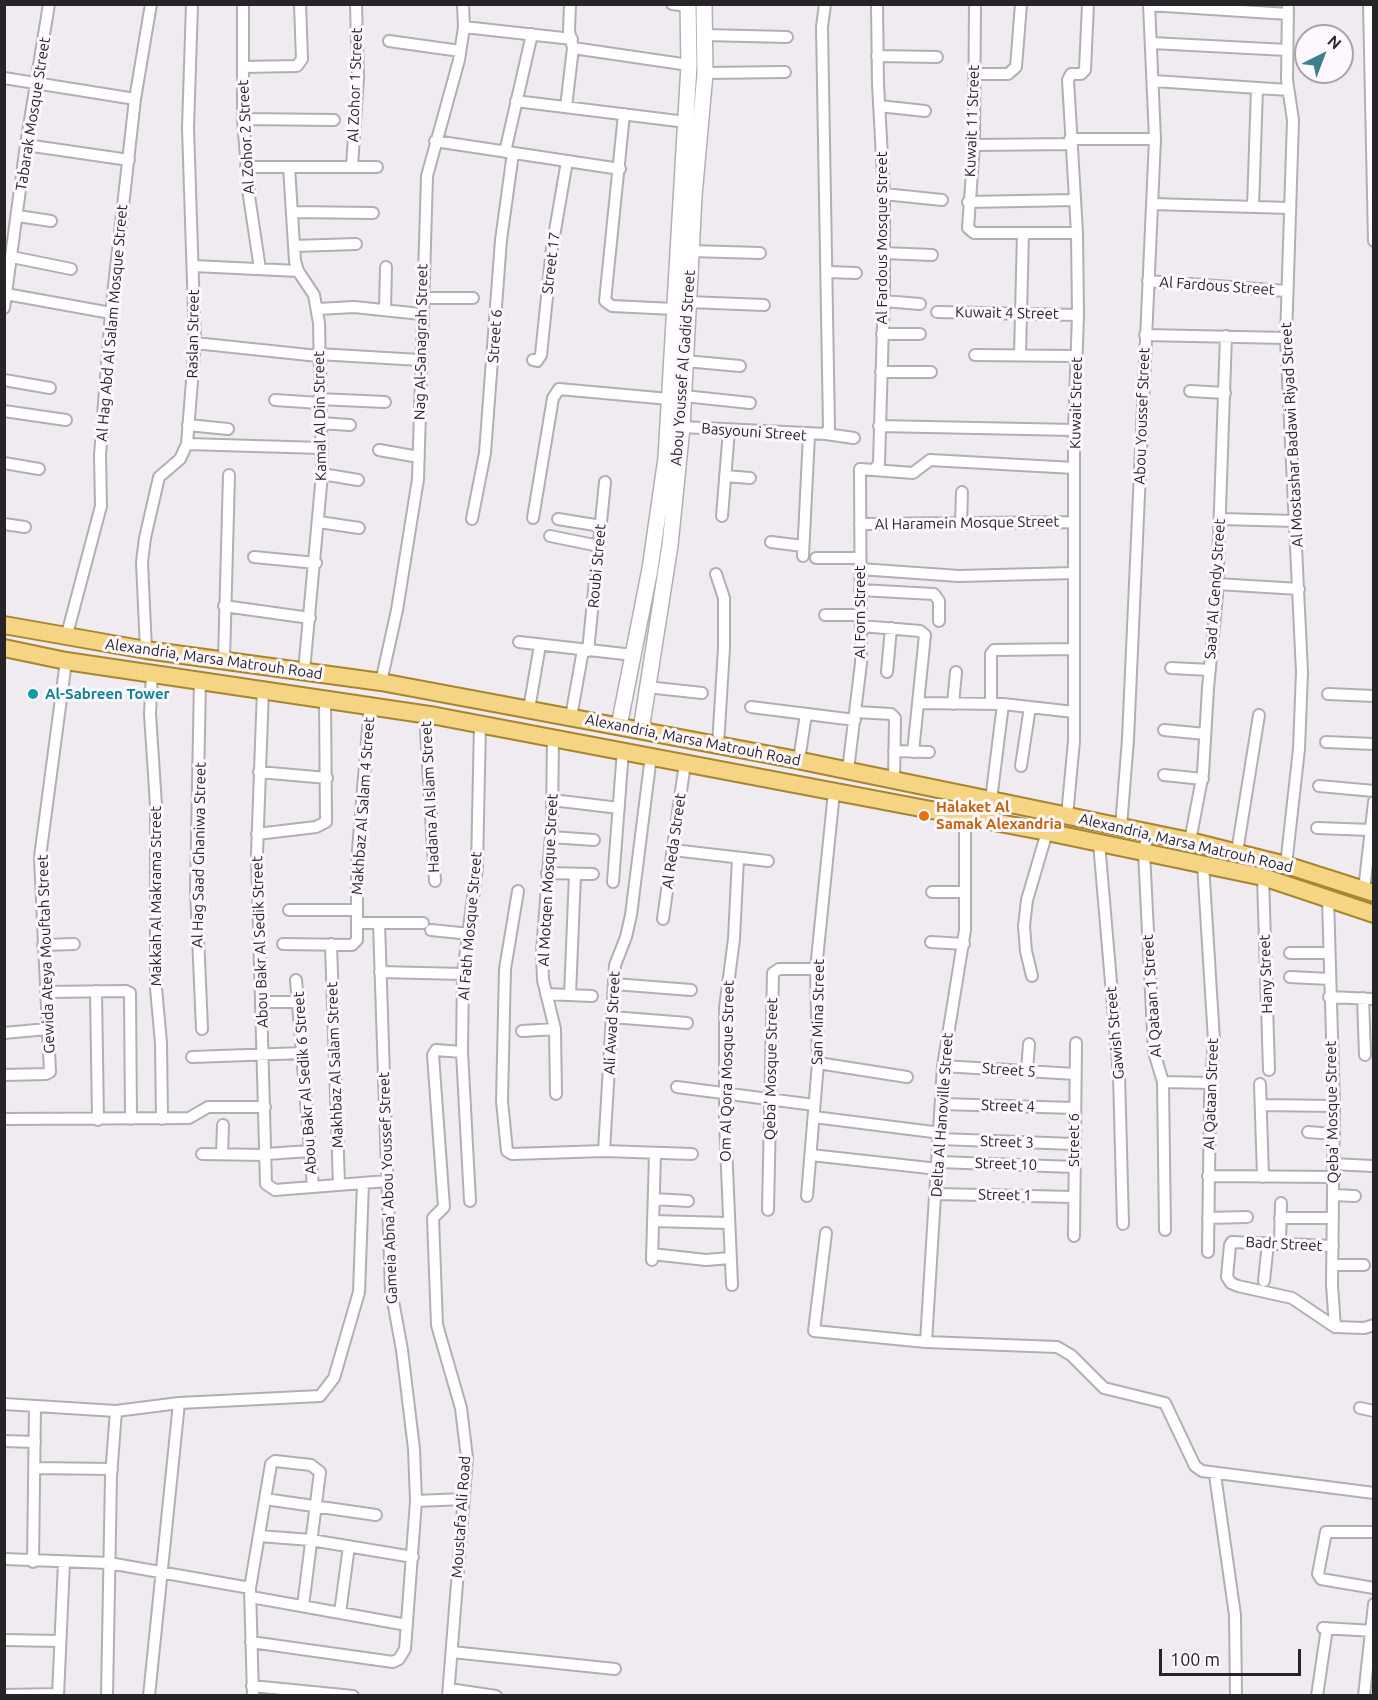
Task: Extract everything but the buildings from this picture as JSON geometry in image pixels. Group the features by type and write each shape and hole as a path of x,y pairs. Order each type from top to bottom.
{"main road":[{"name":"Alexandria, Marsa Matrouh Road","path":"4,625 66,638 440,692 793,759 1190,841 1286,865 1369,892"},
{"name":"Alexandria, Marsa Matrouh Road","path":"4,648 66,661 370,704 553,736 1203,864 1263,878 1374,914"},
{"path":"430,715 440,692"},
{"path":"783,783 793,759"}],"street":[{"name":"Tabarak Mosque Street","path":"4,308 26,145 50,4"},
{"name":"Al Hag Abd Al Salam Mosque Street","path":"66,638 101,506 100,455 111,313 135,99 151,4"},
{"name":"Raslan Street","path":"187,444 195,343 188,129 192,4"},
{"name":"Al Zohor 2 Street","path":"243,4 243,119 246,167 260,269"},
{"path":"243,67 294,68 302,59 300,4"},
{"name":"Al Zohor 1 Street","path":"352,166 358,78 356,4"},
{"name":"Nag Al-Sanagrah Street","path":"381,682 415,506 419,457 421,298 427,176 460,51 464,27 463,4"},
{"path":"566,107 572,43 569,31 570,4"},
{"path":"672,4 694,5"},
{"path":"825,4 822,27 829,428 826,434"},
{"name":"Al Fardous Mosque Street","path":"875,470 879,463 884,301 884,194 877,56 877,4"},
{"name":"Kuwait 11 Street","path":"975,4 974,145 966,225 974,233 1023,233"},
{"path":"974,74 1008,74 1016,67 1021,4"},
{"name":"Kuwait Street","path":"1067,816 1074,712 1074,430 1078,315 1077,233 1068,77 1071,74 1081,74 1085,70 1088,4"},
{"path":"1369,4 1374,241"},
{"name":"Abou Youssef Al Gadid Street","path":"641,730 670,545 682,427 676,397 674,309 687,195 705,73 705,35 694,5"},
{"name":"Abou Youssef Al Gadid Street","path":"619,726 676,397 685,361 691,251 687,195 686,122 694,5"},
{"path":"1149,5 1288,9"},
{"name":"Abou Youssef Street","path":"1121,827 1129,715 1155,139 1149,5"},
{"name":"Al Mostashar Badawi Riyad Street","path":"1286,865 1301,720 1299,589 1286,338 1293,120 1288,90 1288,9"},
{"path":"464,27 532,34 689,64"},
{"name":"Street 6","path":"472,519 485,453 509,152 516,101 532,34"},
{"path":"705,35 787,37"},
{"path":"389,40 460,51"},
{"path":"1152,43 1287,50"},
{"path":"877,56 937,57"},
{"path":"705,73 784,72"},
{"path":"4,78 135,99"},
{"path":"1154,81 1288,90"},
{"path":"1254,207 1257,88"},
{"path":"516,101 686,122"},
{"path":"879,106 925,111"},
{"path":"624,114 620,169 604,301 612,306 674,309"},
{"path":"243,119 334,120"},
{"path":"974,145 1155,139"},
{"path":"435,141 620,169"},
{"path":"26,145 129,160"},
{"name":"Street 17","path":"533,360 540,359 552,248 567,161"},
{"path":"246,167 377,167"},
{"name":"Kamal Al Din Street","path":"289,167 294,246 298,271 314,296 318,309 322,474 316,563 304,671"},
{"path":"884,194 942,200"},
{"path":"968,202 1074,200"},
{"path":"1152,204 1290,208"},
{"path":"292,212 373,213"},
{"path":"18,216 51,221"},
{"path":"1020,355 1023,313 1023,233 1077,233"},
{"path":"294,246 356,244"},
{"path":"691,251 760,253"},
{"path":"884,253 932,255"},
{"path":"12,257 71,269"},
{"path":"194,266 298,271"},
{"path":"386,309 387,267"},
{"path":"827,272 856,273"},
{"name":"Al Fardous Street","path":"1148,281 1286,291"},
{"path":"6,294 111,313"},
{"path":"421,298 473,298"},
{"path":"884,301 920,304"},
{"path":"688,302 764,305"},
{"path":"318,309 354,307 421,314"},
{"name":"Kuwait 4 Street","path":"937,312 1078,315"},
{"path":"882,334 920,334"},
{"path":"1145,335 1286,338"},
{"name":"Saad Al Gendy Street","path":"1190,841 1203,779 1217,584 1226,336"},
{"path":"195,343 318,355 420,360"},
{"path":"975,355 1077,356"},
{"path":"685,361 740,366"},
{"path":"881,372 931,372"},
{"path":"4,380 50,388"},
{"path":"533,518 553,399 559,389 750,403"},
{"path":"1190,391 1225,393"},
{"path":"275,400 385,402"},
{"path":"4,411 66,420"},
{"path":"320,423 350,425"},
{"path":"188,425 228,429"},
{"path":"879,426 1074,430"},
{"name":"Basyouni Street","path":"682,427 809,435 826,434 854,438"},
{"path":"722,516 729,430"},
{"path":"771,542 803,551 809,435"},
{"path":"146,650 142,562 145,538 159,477 180,459 187,444 321,448"},
{"path":"379,450 419,457"},
{"path":"875,470 913,473 930,460 1074,468"},
{"path":"4,463 39,469"},
{"name":"Al Forn Street","path":"848,770 861,663 858,471 862,468 875,470"},
{"path":"322,474 358,480"},
{"path":"224,660 229,475"},
{"path":"725,476 750,478"},
{"name":"Roubi Street","path":"571,717 585,650 605,482"},
{"path":"962,492 962,523"},
{"path":"558,519 601,526"},
{"path":"1220,519 1295,521"},
{"path":"319,522 359,528"},
{"name":"Al Haramein Mosque Street","path":"860,524 1074,522"},
{"path":"4,524 25,527"},
{"path":"550,536 599,546"},
{"path":"254,557 316,563"},
{"path":"816,558 959,576 1074,573"},
{"path":"716,574 723,589 724,618 718,745"},
{"path":"1217,584 1299,589"},
{"path":"860,590 934,594 939,601 939,621"},
{"path":"224,606 310,618"},
{"path":"825,615 861,620 891,628 920,631 925,635 913,752"},
{"path":"887,672 891,628"},
{"path":"519,642 633,655"},
{"path":"529,710 540,645"},
{"path":"991,704 990,660 994,650 1074,649"},
{"name":"Gewida Ateya Mouftah Street","path":"4,1075 46,1074 51,1069 47,1029 40,858 66,661"},
{"path":"1171,668 1210,670"},
{"path":"953,704 956,672"},
{"name":"Makkah Al Makrama Street","path":"152,673 150,714 156,805 156,988 161,1043 162,1119"},
{"name":"Al Hag Saad Ghaniwa Street","path":"200,680 196,890 202,1029"},
{"path":"647,687 702,693"},
{"name":"Abou Bakr Al Sedik Street","path":"263,689 257,834 266,1184 275,1190 313,1187"},
{"path":"1328,694 1374,696"},
{"path":"257,834 322,826 327,816 325,698"},
{"path":"918,703 1003,704 1074,712"},
{"name":"Makhbaz Al Salam 4 Street","path":"357,923 357,862 370,704"},
{"path":"991,800 1003,704"},
{"path":"751,707 806,714 894,716 894,780"},
{"path":"1021,766 1030,707"},
{"path":"793,759 806,714"},
{"name":"Hadana Al Islam Street","path":"430,715 435,881"},
{"path":"1237,852 1259,715"},
{"name":"Al Fath Mosque Street","path":"470,1201 462,1052 463,974 477,867 480,723"},
{"path":"1164,730 1205,735"},
{"name":"Al Motqen Mosque Street","path":"553,736 551,837 542,952 546,994 555,1029 556,1094"},
{"path":"1326,742 1374,744"},
{"path":"613,882 623,750"},
{"path":"894,751 929,752"},
{"name":"Ali Awad Street","path":"604,1150 615,965 626,937 631,915 651,756"},
{"name":"Al Reda Street","path":"663,919 685,763"},
{"path":"259,772 327,778"},
{"path":"1164,775 1203,779"},
{"path":"1319,786 1374,791"},
{"name":"San Mina Street","path":"807,1196 818,1063 816,969 834,792"},
{"path":"552,800 619,808"},
{"path":"1369,892 1374,802"},
{"name":"Delta Al Hanoville Street","path":"926,1342 937,1194 943,1066 949,1019 964,945 965,817"},
{"path":"1317,828 1371,830"},
{"path":"1032,976 1026,951 1024,926 1027,900 1047,832"},
{"name":"Al Qataan 1 Street","path":"1148,832 1144,852 1154,1052 1164,1082 1165,1230"},
{"path":"551,837 594,840"},
{"name":"Gawish Street","path":"1099,843 1119,1075 1123,1224"},
{"path":"673,850 768,861"},
{"name":"Om Al Qora Mosque Street","path":"732,1285 725,1094 726,991 734,939 738,858"},
{"name":"Al Qataan Street","path":"1203,864 1214,1040 1208,1176 1208,1252"},
{"path":"547,873 593,874"},
{"path":"570,995 575,873"},
{"name":"Hany Street","path":"1263,878 1269,1070"},
{"path":"518,891 505,969 502,1101 506,1148 512,1154 604,1150 692,1154"},
{"path":"932,891 965,892"},
{"name":"Qeba' Mosque Street","path":"1328,898 1329,997 1334,1106 1332,1265 1335,1327"},
{"path":"289,910 357,910"},
{"path":"283,944 355,943 357,923 427,926 470,934"},
{"name":"Gameia Abna' Abou Youssef Street","path":"251,1642 393,1662 399,1659 405,1649 416,1501 414,1449 402,1350 391,1290 380,923"},
{"path":"931,942 964,945"},
{"path":"43,945 74,944"},
{"name":"Makhbaz Al Salam Street","path":"331,944 339,1185"},
{"path":"1290,953 1328,953"},
{"name":"Qeba' Mosque Street","path":"768,1210 773,973 778,969 816,969"},
{"path":"380,972 463,974"},
{"path":"1290,977 1329,979"},
{"name":"Abou Bakr Al Sedik 6 Street","path":"296,980 313,1187"},
{"path":"614,984 691,990"},
{"path":"96,991 98,1120"},
{"path":"46,992 126,991 130,996 131,1119"},
{"path":"546,994 592,996"},
{"path":"1329,997 1368,999 1365,1055"},
{"path":"262,1002 298,1002"},
{"path":"612,1017 687,1023"},
{"path":"4,1033 47,1029"},
{"path":"522,1031 555,1029"},
{"name":"Street 6","path":"1074,1236 1076,1043"},
{"path":"1027,1071 1029,1044"},
{"name":"Moustafa Ali Road","path":"449,1692 467,1458 461,1408 437,1325 433,1216 444,1206 433,1054 436,1050 462,1052"},
{"path":"192,1057 303,1053"},
{"path":"818,1063 907,1077"},
{"name":"Street 5","path":"943,1066 1075,1074"},
{"path":"1164,1082 1211,1083"},
{"path":"1260,1084 1263,1177"},
{"path":"677,1087 814,1105"},
{"name":"Street 4","path":"942,1104 1074,1108"},
{"path":"1261,1106 1334,1106"},
{"path":"4,1119 189,1118 208,1107 265,1107"},
{"name":"Street 3","path":"814,1117 940,1136 1074,1144"},
{"path":"222,1154 223,1125"},
{"path":"1308,1132 1334,1134"},
{"path":"202,1154 266,1155 310,1151"},
{"path":"655,1153 652,1257 706,1260 730,1258"},
{"path":"811,1155 938,1166"},
{"path":"1333,1164 1372,1166"},
{"name":"Street 10","path":"938,1166 1074,1167"},
{"path":"1208,1176 1333,1177"},
{"path":"313,1187 387,1181"},
{"path":"4,1404 116,1411 179,1403 315,1397 327,1391 334,1378 359,1292 363,1183"},
{"name":"Street 1","path":"937,1194 1074,1197"},
{"path":"1333,1195 1355,1196"},
{"path":"654,1199 688,1201"},
{"path":"1280,1244 1281,1203"},
{"path":"1208,1218 1247,1217"},
{"path":"1280,1218 1333,1218"},
{"path":"653,1221 728,1223"},
{"path":"826,1233 814,1331 926,1342 1040,1346 1065,1351 1104,1388 1165,1403 1195,1466 1202,1471 1215,1475 1374,1493"},
{"name":"Badr Street","path":"1333,1246 1235,1241 1230,1245 1227,1277 1231,1283 1292,1298 1335,1327"},
{"path":"1264,1281 1268,1243"},
{"path":"1332,1265 1364,1265"},
{"path":"1335,1327 1364,1328 1374,1325"},
{"path":"149,1695 179,1403"},
{"path":"33,1562 35,1406"},
{"path":"1360,1408 1374,1411"},
{"path":"106,1695 112,1469 116,1411"},
{"path":"4,1441 35,1442"},
{"path":"303,1606 320,1472 311,1465 273,1461 250,1593 252,1691 353,1695"},
{"path":"34,1468 112,1469"},
{"path":"1215,1475 1235,1615 1236,1695"},
{"path":"265,1499 376,1515"},
{"path":"416,1501 464,1499"},
{"path":"1374,1532 1329,1530 1324,1537 1319,1576 1374,1588"},
{"path":"259,1536 311,1540 413,1557"},
{"path":"340,1613 349,1546"},
{"path":"4,1559 33,1562 109,1563 161,1572 303,1606 406,1624"},
{"path":"4,1695 58,1695 64,1562"},
{"path":"1364,1695 1370,1671 1374,1604"},
{"path":"1317,1695 1325,1628 1372,1631"},
{"path":"4,1640 60,1641"},
{"path":"452,1652 615,1669"},
{"path":"449,1692 496,1695"}],"place":[{"name":"Al-Sabreen Tower","path":"33,694"},
{"name":"Halaket Al Samak Alexandria","path":"924,816"}]}
